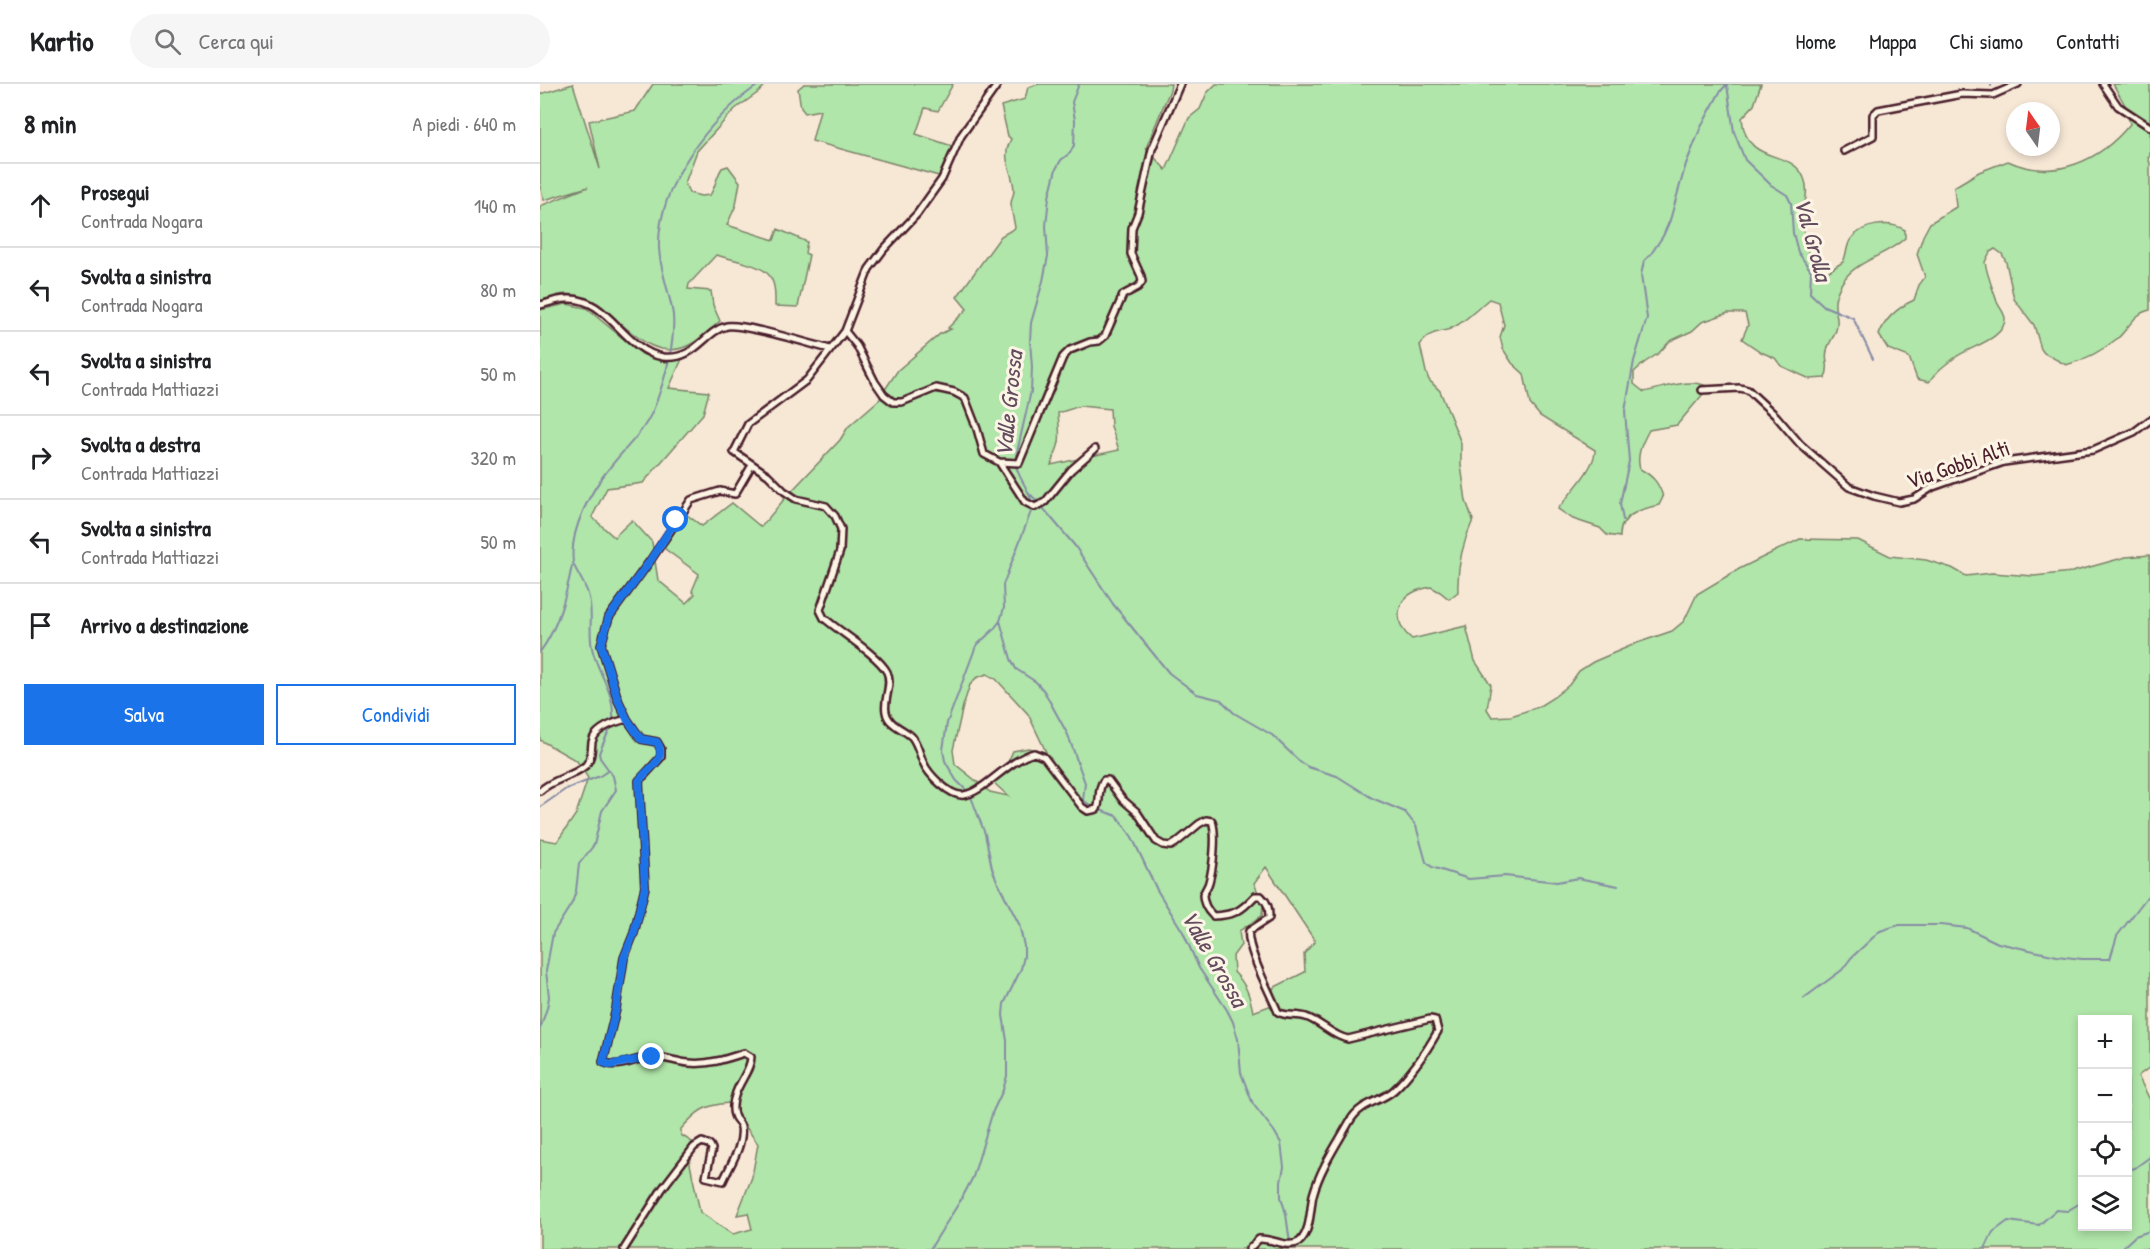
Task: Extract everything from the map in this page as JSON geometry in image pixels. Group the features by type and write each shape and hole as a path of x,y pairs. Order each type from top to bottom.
{"street":[{"path":"998,84 961,136 942,179 917,214 884,249 869,269 845,331 807,380 748,423 734,452 796,499 826,506 835,516 841,529 840,551 820,610 824,618 876,659 887,672 889,684 885,711 889,720 910,736 918,746 922,761 930,774 943,786 957,794 965,795 979,789 1010,764 1034,753 1044,757 1082,807 1088,811 1097,809 1100,802 1100,785 1104,780 1108,780 1122,799 1137,812 1156,841 1164,845 1171,846 1198,824 1206,820 1212,821 1214,833 1211,872 1209,884 1203,894 1206,909 1213,916 1222,916 1241,911 1255,896 1261,896 1267,902 1269,918 1249,931 1248,937 1256,962 1278,1012 1282,1015 1305,1016 1341,1038 1348,1039 1430,1019 1435,1020 1438,1031 1423,1056 1393,1091 1370,1102 1352,1119 1318,1180 1306,1234 1297,1244 1286,1245 1268,1238 1260,1239 1250,1249"},
{"path":"845,331 857,346 875,382 884,395 893,402 902,402 936,388 954,392 965,398 984,454 999,462 1019,463 1063,357 1070,350 1099,341 1105,336 1123,295 1138,287 1142,282 1131,254 1132,228 1138,213 1152,149 1180,84"},
{"path":"1844,151 1873,136 1873,115 1878,110 1962,94 1993,95 2018,84"},
{"path":"2103,84 2118,106 2150,127"},
{"path":"540,305 567,298 586,302 599,310 642,349 662,357 679,356 698,348 716,331 733,325 830,349"},
{"name":"Via Gobbi Alti","path":"1702,390 1740,388 1748,390 1776,416 1800,444 1849,487 1899,502 1914,500 1933,487 2004,462 2093,450 2134,432 2150,420"},
{"path":"999,462 1025,502 1035,507 1045,502 1071,470 1095,449"},
{"path":"624,1249 662,1189 694,1147 702,1142 710,1145 712,1149 706,1177 723,1181 740,1143 741,1128 734,1116 734,1104 743,1076 751,1064 751,1057 744,1053 707,1063 652,1057 610,1065 603,1062 616,1009 624,958 634,933 645,887 639,781 661,757 661,749 657,742 641,739 627,719 618,700 601,645 609,617 691,500 720,491 735,494 752,465"},
{"path":"540,791 586,764 590,758 592,739 600,730 627,719"}],"green space":[{"path":"573,84 600,169 589,121 635,111 653,84 766,84 759,92 735,109 697,151 685,183 689,193 701,196 710,195 722,168 728,166 740,182 736,205 727,225 774,240 778,229 807,242 805,253 809,255 798,307 775,306 773,284 770,276 763,270 716,255 689,284 688,289 711,291 713,305 720,321 687,346 670,350 655,347 640,339 599,306 584,298 564,294 540,301 540,206 588,187 544,200 540,187 540,94"},
{"path":"804,84 953,84 938,111 925,108 916,134 952,146 939,176 812,141 820,110 805,113 801,108 798,89"},
{"path":"1039,84 1171,84 1146,148 1166,170 1189,118 1200,109 1207,93 1216,84 1761,84 1754,105 1742,118 1745,134 1760,151 1790,163 1804,178 1806,193 1803,225 1814,273 1817,275 1829,271 1843,262 1849,242 1862,230 1884,224 1905,230 1905,238 1852,271 1840,286 1835,302 1837,326 1828,348 1825,378 1810,379 1781,366 1775,358 1742,339 1748,325 1745,313 1728,313 1702,322 1692,331 1670,341 1659,353 1634,372 1634,384 1644,392 1685,383 1702,384 1709,387 1677,425 1649,430 1639,454 1640,469 1655,480 1663,497 1659,505 1638,511 1627,518 1623,523 1620,537 1607,535 1600,528 1573,519 1558,509 1581,481 1591,464 1595,450 1540,416 1530,404 1524,374 1512,363 1503,349 1500,337 1504,325 1498,302 1489,299 1456,326 1430,335 1420,345 1426,372 1429,380 1440,391 1461,443 1461,465 1466,501 1473,520 1461,555 1458,592 1449,599 1431,587 1416,591 1409,595 1400,607 1400,620 1402,627 1412,639 1466,626 1475,661 1491,685 1487,709 1492,717 1511,716 1538,707 1554,697 1569,685 1579,671 1593,662 1672,631 1684,621 1697,594 1739,569 1800,539 1858,540 1890,556 1926,560 1952,568 1966,576 1992,573 2034,576 2072,572 2126,557 2150,555 2150,1067 2138,1076 2150,1100 2150,1249 540,1249 540,839 557,842 576,814 588,778 577,761 540,740 540,310 566,304 586,308 642,354 665,362 682,359 669,388 709,392 703,414 643,483 607,488 592,517 614,537 632,520 652,542 658,580 686,603 695,594 692,591 699,574 665,549 670,523 679,509 702,526 732,503 761,527 840,440 848,427 881,398 898,370 940,334 951,329 948,328 967,309 957,297 1001,236 1015,228 1011,204 1014,190 1007,159 1011,139 1008,136 1001,106 1025,99 1028,87","holes":["1080,406 1110,409 1111,426 1119,450 1051,465 1059,439 1058,413","987,674 996,679 1028,714 1046,752 1028,748 1013,751 1008,762 993,776 994,783 1008,796 990,792 955,764 953,750 970,685 976,678","1266,867 1315,941 1304,954 1305,972 1273,988 1275,1004 1253,1012 1247,990 1234,972 1233,956 1241,945 1239,931 1262,916 1263,904 1254,883","729,1103 758,1144 752,1177 737,1215 748,1213 752,1229 733,1234 700,1212 690,1164 694,1143 681,1135 681,1129 702,1110 713,1105"]},
{"path":"2113,84 2150,84 2150,156 2148,158 2150,163 2150,310 2140,314 2118,338 2106,347 2087,358 2066,365 2041,349 2034,325 2014,299 2006,262 2002,254 1995,249 1990,252 1985,262 1997,302 2005,318 2000,332 1949,362 1929,382 1917,379 1909,357 1888,349 1879,335 1892,314 1914,300 1919,285 1925,277 1917,254 1930,223 1956,207 1954,187 1979,172 2008,161 2025,167 2059,168 2090,158 2105,148 2130,124 2125,105"}],"waterway":[{"path":"613,721 609,691 592,648 590,600 573,562 574,537 589,498 648,420 664,380 673,325 672,307 659,248 661,224 667,201 677,177 706,134 723,114 760,84"},
{"name":"Valle Grossa","path":"1079,84 1072,102 1075,120 1074,145 1056,169 1049,197 1046,226 1048,256 1031,323 1031,391 1015,461 1018,473 1030,496 1032,509 1003,585 1004,608 1000,621 1016,669 1036,682 1044,691 1068,735 1085,783 1083,800 1093,807"},
{"path":"1623,520 1620,504 1629,461 1625,411 1634,361 1647,318 1641,275 1644,261 1663,236 1686,164 1701,127 1720,92 1727,84"},
{"name":"Val Grolla","path":"1727,85 1734,132 1745,160 1771,185 1787,195 1791,203 1793,233 1798,252 1811,271 1810,293 1824,306 1853,318 1873,359"},
{"path":"1031,495 1040,504"},
{"path":"1043,508 1075,546 1113,604 1169,673 1197,694 1221,700 1234,713 1272,735 1308,767 1337,776 1372,798 1405,812 1416,826 1426,862 1432,867 1469,879 1505,876 1557,882 1578,878 1618,886"},
{"path":"540,652 552,633 564,600 572,566"},
{"path":"967,791 956,780 945,761 943,750 947,723 976,646 1000,621"},
{"path":"540,1029 549,997 546,971 553,933 572,903 576,891 579,864 594,845 602,811 616,790 613,776 599,753 611,726"},
{"path":"540,807 566,789 600,776 609,770"},
{"path":"930,1249 973,1177 993,1111 1003,1090 1007,1076 1004,1004 1021,969 1024,956 1019,924 992,868 985,834 970,794"},
{"name":"Valle Grossa","path":"1100,810 1117,816 1132,837 1157,890 1183,932 1199,968 1233,1022 1238,1039 1241,1073 1253,1104 1281,1143 1284,1167 1281,1197 1290,1243"},
{"path":"1804,998 1842,970 1851,958 1880,931 1899,925 1941,925 1967,928 1998,943 2057,956 2110,959 2117,936 2150,893"},
{"path":"2132,1169 2150,1157"},
{"path":"1985,1249 1993,1232 2008,1221 2039,1225 2056,1210 2067,1211 2078,1204"},
{"path":"2121,1249 2135,1236 2150,1231"}],"route":[{"path":"652,1057 610,1065 603,1062 616,1009 624,958 634,933 645,887 639,781 661,757 661,749 657,742 641,739 627,719 618,700 601,645 609,617 650,561 676,520"}]}
